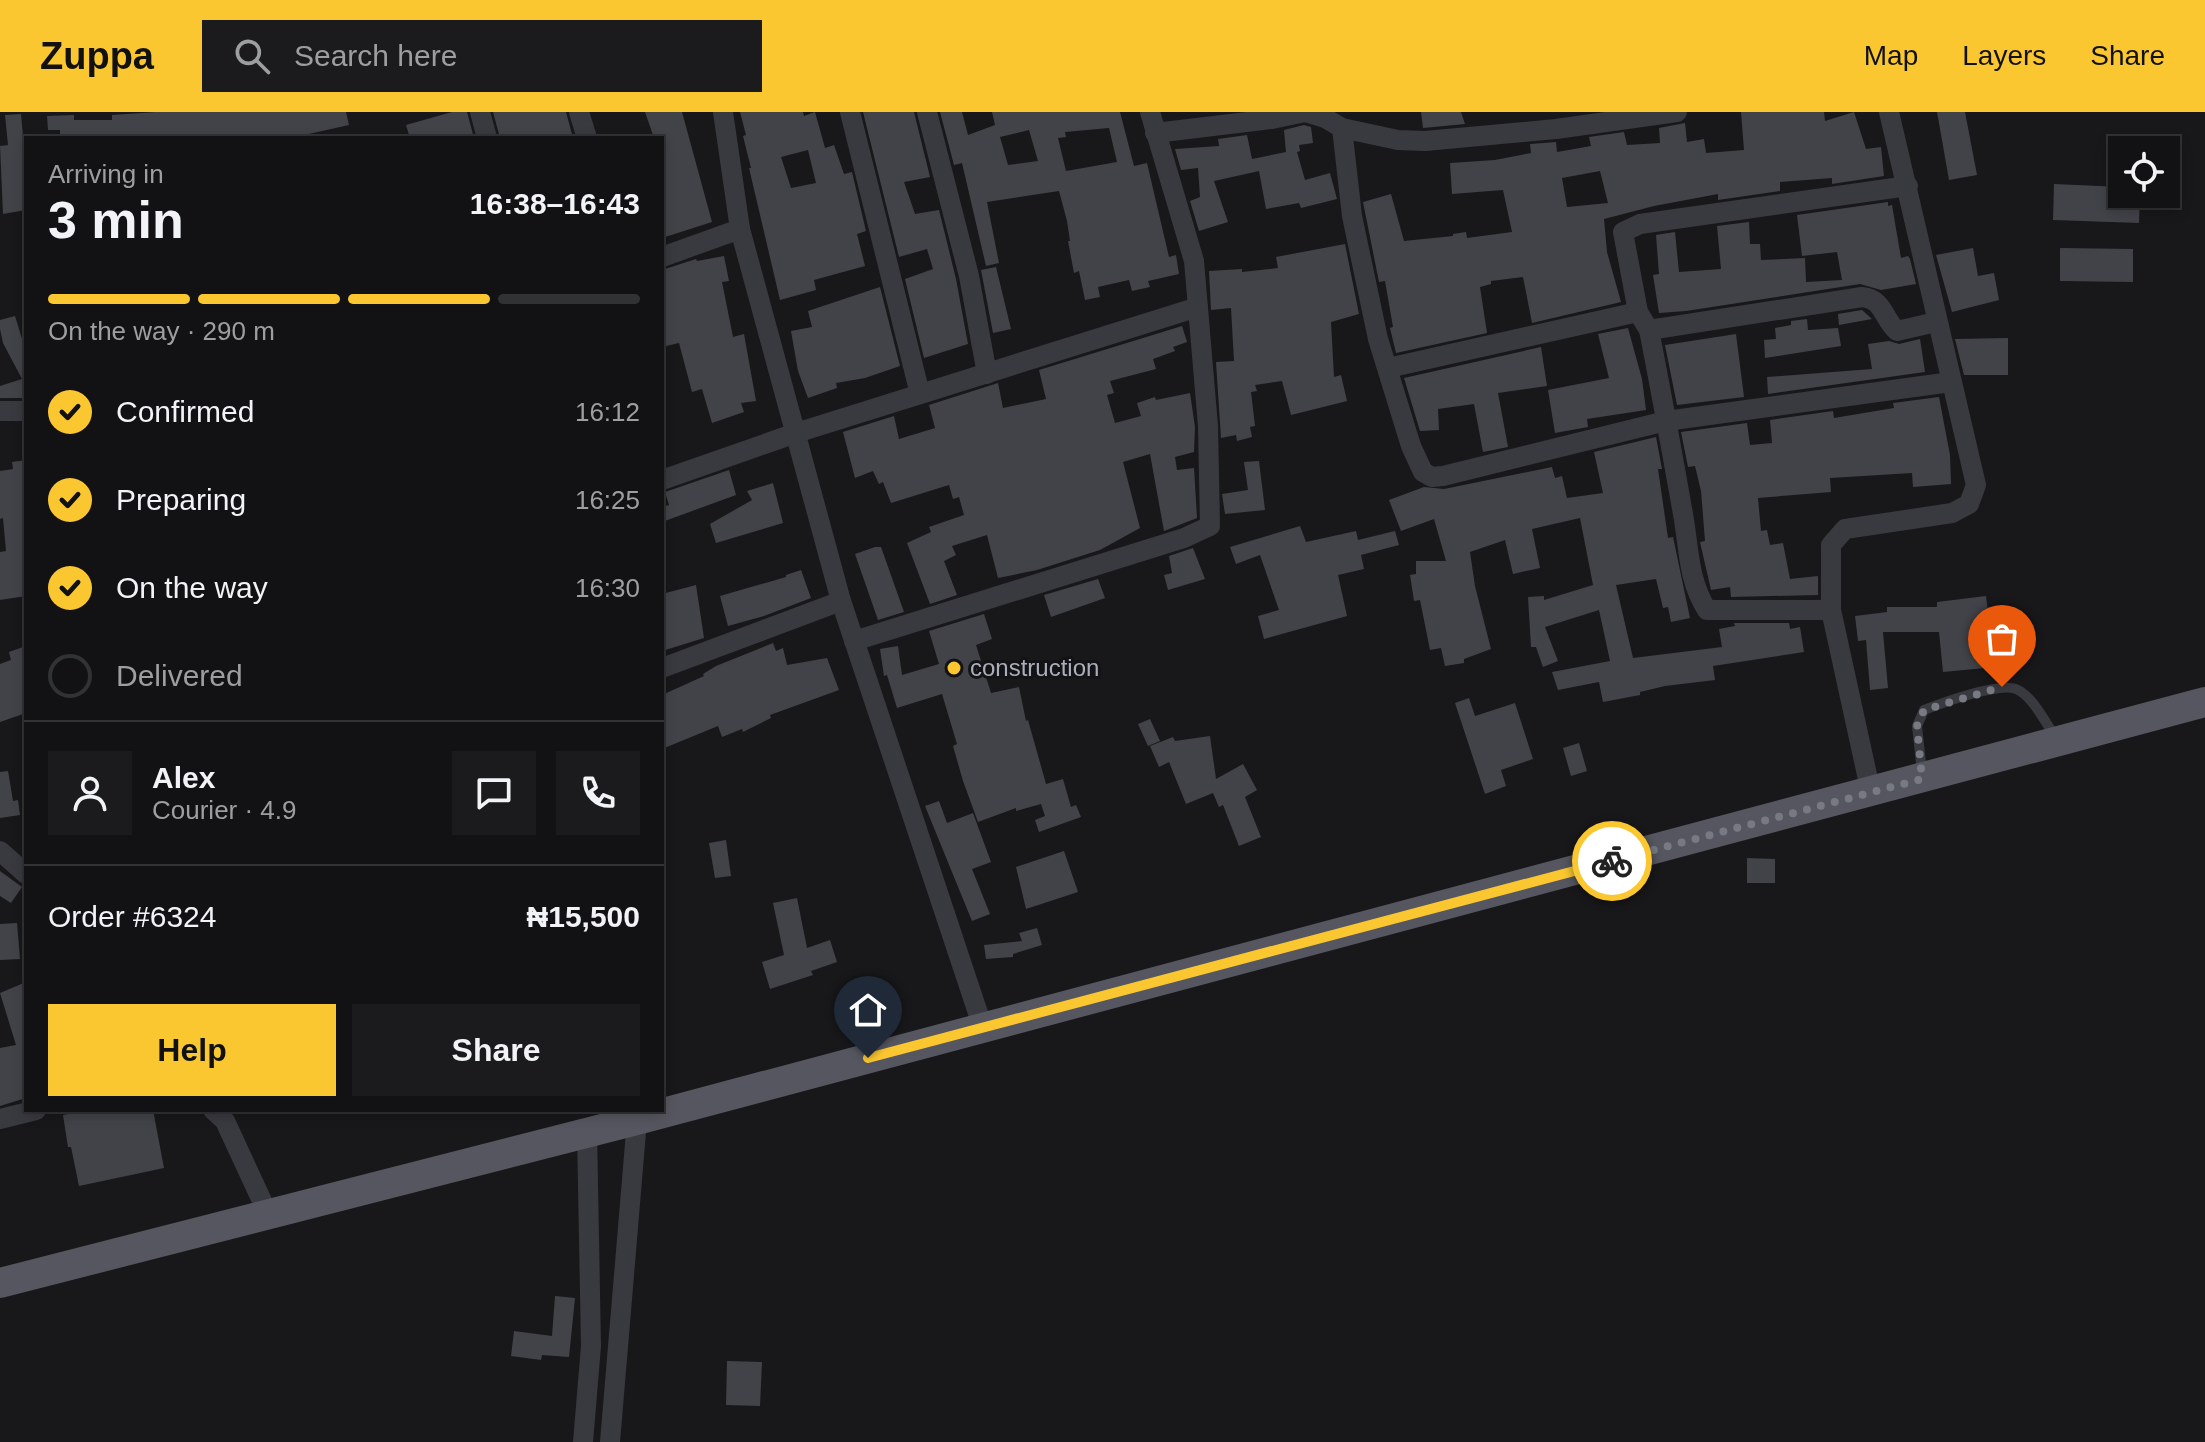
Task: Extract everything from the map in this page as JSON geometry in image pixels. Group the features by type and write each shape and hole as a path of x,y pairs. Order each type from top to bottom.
{"main road":[{"path":"0,1283 637,1120 2205,702"}],"street":[{"path":"480,112 486,136"},
{"path":"579,112 586,136"},
{"path":"723,112 740,229 841,601 983,1028"},
{"path":"850,112 920,394"},
{"path":"927,112 969,276 987,374"},
{"path":"854,641 1184,538 1210,526 1208,426 1194,261 1150,112"},
{"path":"1155,133 1305,112 1325,118 1342,128 1398,140 1425,141 1556,129 1677,112"},
{"path":"1871,793 1831,610 1831,545 1845,529 1952,513 1969,504 1976,485 1889,112"},
{"path":"1342,128 1352,216 1378,339 1411,446 1423,472 1432,477 1666,421 1951,382"},
{"path":"1831,610 1707,610 1697,595 1666,421 1623,232 1640,224 1908,186"},
{"path":"664,256 740,229"},
{"path":"1388,368 1644,321 1862,297 1872,298 1886,312 1891,326 1897,331 1936,322"},
{"path":"664,479 796,433 1198,307"},
{"path":"0,411 24,411"},
{"path":"664,667 841,601"},
{"path":"0,851 24,872"},
{"path":"0,1119 28,1112"},
{"path":"215,1112 225,1121 268,1214"},
{"path":"610,1442 637,1120"},
{"path":"583,1442 591,1346 587,1131"}],"lane":[{"path":"1922,779 1917,726 1924,710 2002,687 2017,689 2028,699 2058,742"}],"building":[{"path":"156,112 346,112 349,125 300,136 60,136 60,130 48,130 47,116 74,115 74,120 112,120 112,115"},
{"path":"452,112 467,112 473,136 409,136 406,125"},
{"path":"493,112 566,112 572,136 499,136"},
{"path":"645,112 682,112 712,222 664,237 664,136 653,136"},
{"path":"740,112 803,112 804,116 815,112 825,148 834,145 844,174 852,172 866,231 857,234 865,266 814,280 816,290 780,300 749,168 743,136 746,135","holes":["808,150 816,183 791,188 781,157"]},
{"path":"863,112 914,112 930,177 904,182 915,214 939,210 968,344 924,358 905,279 933,269 927,249 899,257"},
{"path":"940,112 962,112 968,135 995,125 992,112 1120,112 1134,166 1147,163 1169,257 1176,255 1179,274 1148,281 1150,287 1132,291 1129,280 1098,287 1100,297 1085,300 1079,271 1074,273 1067,221 1059,191 987,202 999,263 986,266 962,163 954,165","holes":["1109,128 1117,162 1066,171 1058,138 1066,137 1065,132","1029,130 1038,161 1008,165 1000,137"]},
{"path":"1421,112 1461,112 1465,124 1423,128"},
{"path":"1741,112 1824,112 1825,121 1854,112 1866,149 1881,147 1884,176 1832,184 1832,178 1780,182 1780,191 1718,200 1718,194 1604,219 1607,252 1621,302 1532,323 1523,277 1491,281 1491,284 1480,287 1487,333 1396,353 1385,281 1379,282 1363,202 1391,194 1404,241 1466,232 1467,238 1512,232 1503,190 1452,194 1450,163 1495,160 1531,153 1530,144 1556,142 1557,152 1591,146 1589,137 1624,132 1627,145 1660,143 1659,128 1685,123 1687,142 1704,139 1706,153 1744,150","holes":["1600,171 1608,203 1567,207 1562,178"]},
{"path":"1937,112 1965,112 1977,175 1949,180"},
{"path":"21,114 24,210 3,214 0,146 8,145 5,115"},
{"path":"1304,125 1311,127 1313,143 1299,145 1300,151 1297,152 1305,180 1330,173 1337,199 1301,208 1299,203 1266,209 1259,171 1214,181 1228,222 1199,231 1190,201 1200,197 1198,168 1181,170 1175,149 1219,146 1218,139 1247,135 1252,159 1286,152 1284,130"},
{"path":"2054,184 2108,186 2108,208 2140,208 2139,223 2053,220"},
{"path":"1888,202 1888,206 1892,205 1901,258 1908,256 1910,259 1916,284 1881,290 1860,284 1659,313 1653,275 1659,274 1656,235 1675,232 1679,272 1721,269 1717,226 1749,222 1750,244 1760,244 1761,260 1805,258 1806,282 1842,280 1837,252 1802,256 1797,215"},
{"path":"1345,244 1359,314 1331,322 1334,377 1341,375 1347,401 1291,415 1282,381 1255,385 1257,391 1251,392 1255,426 1250,427 1252,437 1237,441 1236,435 1221,438 1216,362 1234,361 1231,308 1211,310 1209,271 1242,269 1242,272 1278,268 1276,257"},
{"path":"1973,248 1978,276 1994,273 1999,300 1952,312 1936,255"},
{"path":"2060,248 2133,249 2133,282 2060,281"},
{"path":"724,256 729,281 722,282 733,337 744,334 756,401 741,403 744,412 712,423 702,389 692,392 679,343 664,347 664,269"},
{"path":"996,267 1011,329 993,333 981,270"},
{"path":"880,287 900,366 865,378 836,383 837,388 808,398 798,371 791,331 812,327 808,311"},
{"path":"1862,310 1872,319 1839,325 1838,314"},
{"path":"15,316 24,345 24,398 0,398 0,386 22,379 3,343 0,320"},
{"path":"1807,319 1808,330 1838,328 1841,346 1765,358 1764,340 1776,339 1775,328 1791,325 1791,321"},
{"path":"1182,326 1187,342 1173,347 1175,351 1153,359 1156,369 1110,381 1114,393 1107,395 1115,423 1141,416 1137,403 1155,397 1156,400 1190,393 1195,427 1194,452 1175,457 1177,470 1194,468 1197,518 1164,531 1150,454 1123,462 1140,528 1100,550 1037,570 998,578 987,535 952,546 956,555 944,561 957,595 930,604 907,543 931,532 929,527 964,515 959,497 953,499 949,485 891,503 883,482 879,484 873,471 855,478 843,432 894,416 899,439 935,428 929,405 998,383 1003,408 1046,399 1039,370"},
{"path":"1628,328 1642,379 1646,410 1587,419 1588,427 1555,433 1548,390 1609,378 1598,334"},
{"path":"1736,334 1744,397 1677,405 1665,345"},
{"path":"2008,338 2008,375 1964,375 1955,339"},
{"path":"1920,339 1925,372 1768,394 1767,377 1872,369 1868,344 1889,341 1899,344"},
{"path":"1541,347 1547,386 1498,393 1508,447 1483,452 1474,404 1438,409 1439,430 1420,431 1404,378"},
{"path":"1939,397 1950,455 1951,484 1913,487 1912,473 1830,478 1831,492 1758,498 1761,531 1767,530 1770,545 1783,543 1790,579 1818,576 1818,595 1731,597 1730,587 1711,590 1700,542 1705,541 1701,491 1695,466 1688,467 1681,432 1747,423 1750,445 1772,443 1770,420 1833,411 1834,418 1894,408 1893,403"},
{"path":"1656,437 1668,538 1673,537 1690,618 1671,622 1668,607 1663,608 1656,579 1616,585 1633,658 1722,647 1719,629 1735,626 1734,623 1789,623 1790,629 1800,627 1804,652 1713,666 1715,680 1665,686 1640,692 1640,695 1603,702 1599,682 1558,690 1552,672 1610,661 1599,610 1545,627 1558,661 1543,667 1536,647 1531,647 1528,597 1544,596 1544,600 1593,585 1580,518 1532,529 1540,568 1513,574 1505,540 1470,552 1491,649 1464,659 1464,663 1445,666 1441,648 1430,650 1420,600 1414,601 1410,575 1416,574 1416,561 1446,561 1434,519 1401,531 1389,500 1424,487 1444,489 1552,467 1555,478 1562,476 1567,498 1603,493 1594,452"},
{"path":"24,460 24,596 0,600 0,552 6,551 3,518 0,519 0,471 13,469 12,462"},
{"path":"1259,461 1265,510 1225,514 1222,494 1248,490 1244,462"},
{"path":"729,470 736,495 664,521 664,506 669,505 665,492"},
{"path":"773,483 783,523 716,543 710,524 752,500 747,491"},
{"path":"1300,526 1306,542 1356,531 1358,540 1395,531 1399,545 1361,555 1364,569 1338,575 1347,616 1264,639 1258,616 1279,610 1260,555 1236,564 1230,547"},
{"path":"881,547 904,612 878,620 855,554"},
{"path":"1193,548 1205,579 1168,590 1164,575 1172,573 1169,556"},
{"path":"801,570 811,598 728,626 720,596"},
{"path":"1098,579 1105,598 1051,617 1044,595"},
{"path":"696,585 704,638 664,650 664,593"},
{"path":"1986,596 1995,667 1943,672 1939,632 1883,632 1888,688 1870,690 1866,640 1858,641 1855,616 1887,612 1887,607 1937,607 1937,602"},
{"path":"984,614 992,639 976,645 991,693 1019,687 1046,784 1063,779 1071,807 1076,805 1081,817 1039,832 1035,820 1045,816 1041,804 1016,811 1016,808 978,822 953,746 957,744 942,694 897,708 887,675 884,676 880,649 898,646 902,675 939,664 929,631"},
{"path":"773,643 776,651 783,648 787,665 827,658 839,690 770,715 771,718 743,732 742,729 722,737 718,726 664,748 664,694 704,676 716,666"},
{"path":"24,647 24,714 0,722 0,664 11,660 9,652"},
{"path":"1469,698 1475,716 1515,703 1533,759 1501,770 1506,786 1485,794 1455,703"},
{"path":"1150,719 1160,741 1148,746 1138,724"},
{"path":"1210,736 1216,779 1243,764 1257,790 1245,797 1261,837 1239,846 1223,805 1219,807 1213,793 1186,804 1169,762 1159,767 1150,746 1173,737 1175,741"},
{"path":"1579,743 1587,771 1571,776 1563,748"},
{"path":"8,771 13,801 18,800 20,815 0,818 0,772"},
{"path":"939,801 947,823 973,813 991,862 972,869 990,914 972,921 925,806"},
{"path":"726,840 731,876 715,878 709,843"},
{"path":"1064,851 1078,892 1026,909 1016,867"},
{"path":"1747,858 1775,859 1775,883 1747,883"},
{"path":"0,871 22,887 11,903 0,896"},
{"path":"797,898 807,948 830,940 837,962 811,971 813,975 770,989 762,962 784,955 773,903"},
{"path":"17,923 20,959 0,960 0,924"},
{"path":"1037,928 1042,945 1013,954 1013,957 986,959 984,945 1022,941 1019,933"},
{"path":"24,983 24,1099 0,1106 0,1048 16,1045 0,993"},
{"path":"78,1112 153,1112 164,1168 79,1186 63,1115"},
{"path":"555,1296 575,1298 569,1357 542,1355 541,1360 511,1356 514,1331 552,1336"},
{"path":"727,1361 762,1362 760,1406 726,1405"}],"way so far":[{"path":"1612,861 1922,779 1917,726 1924,710 2002,687"}],"place":[{"name":"construction","path":"954,668"}],"route":[{"path":"868,1058 1612,861"}]}
